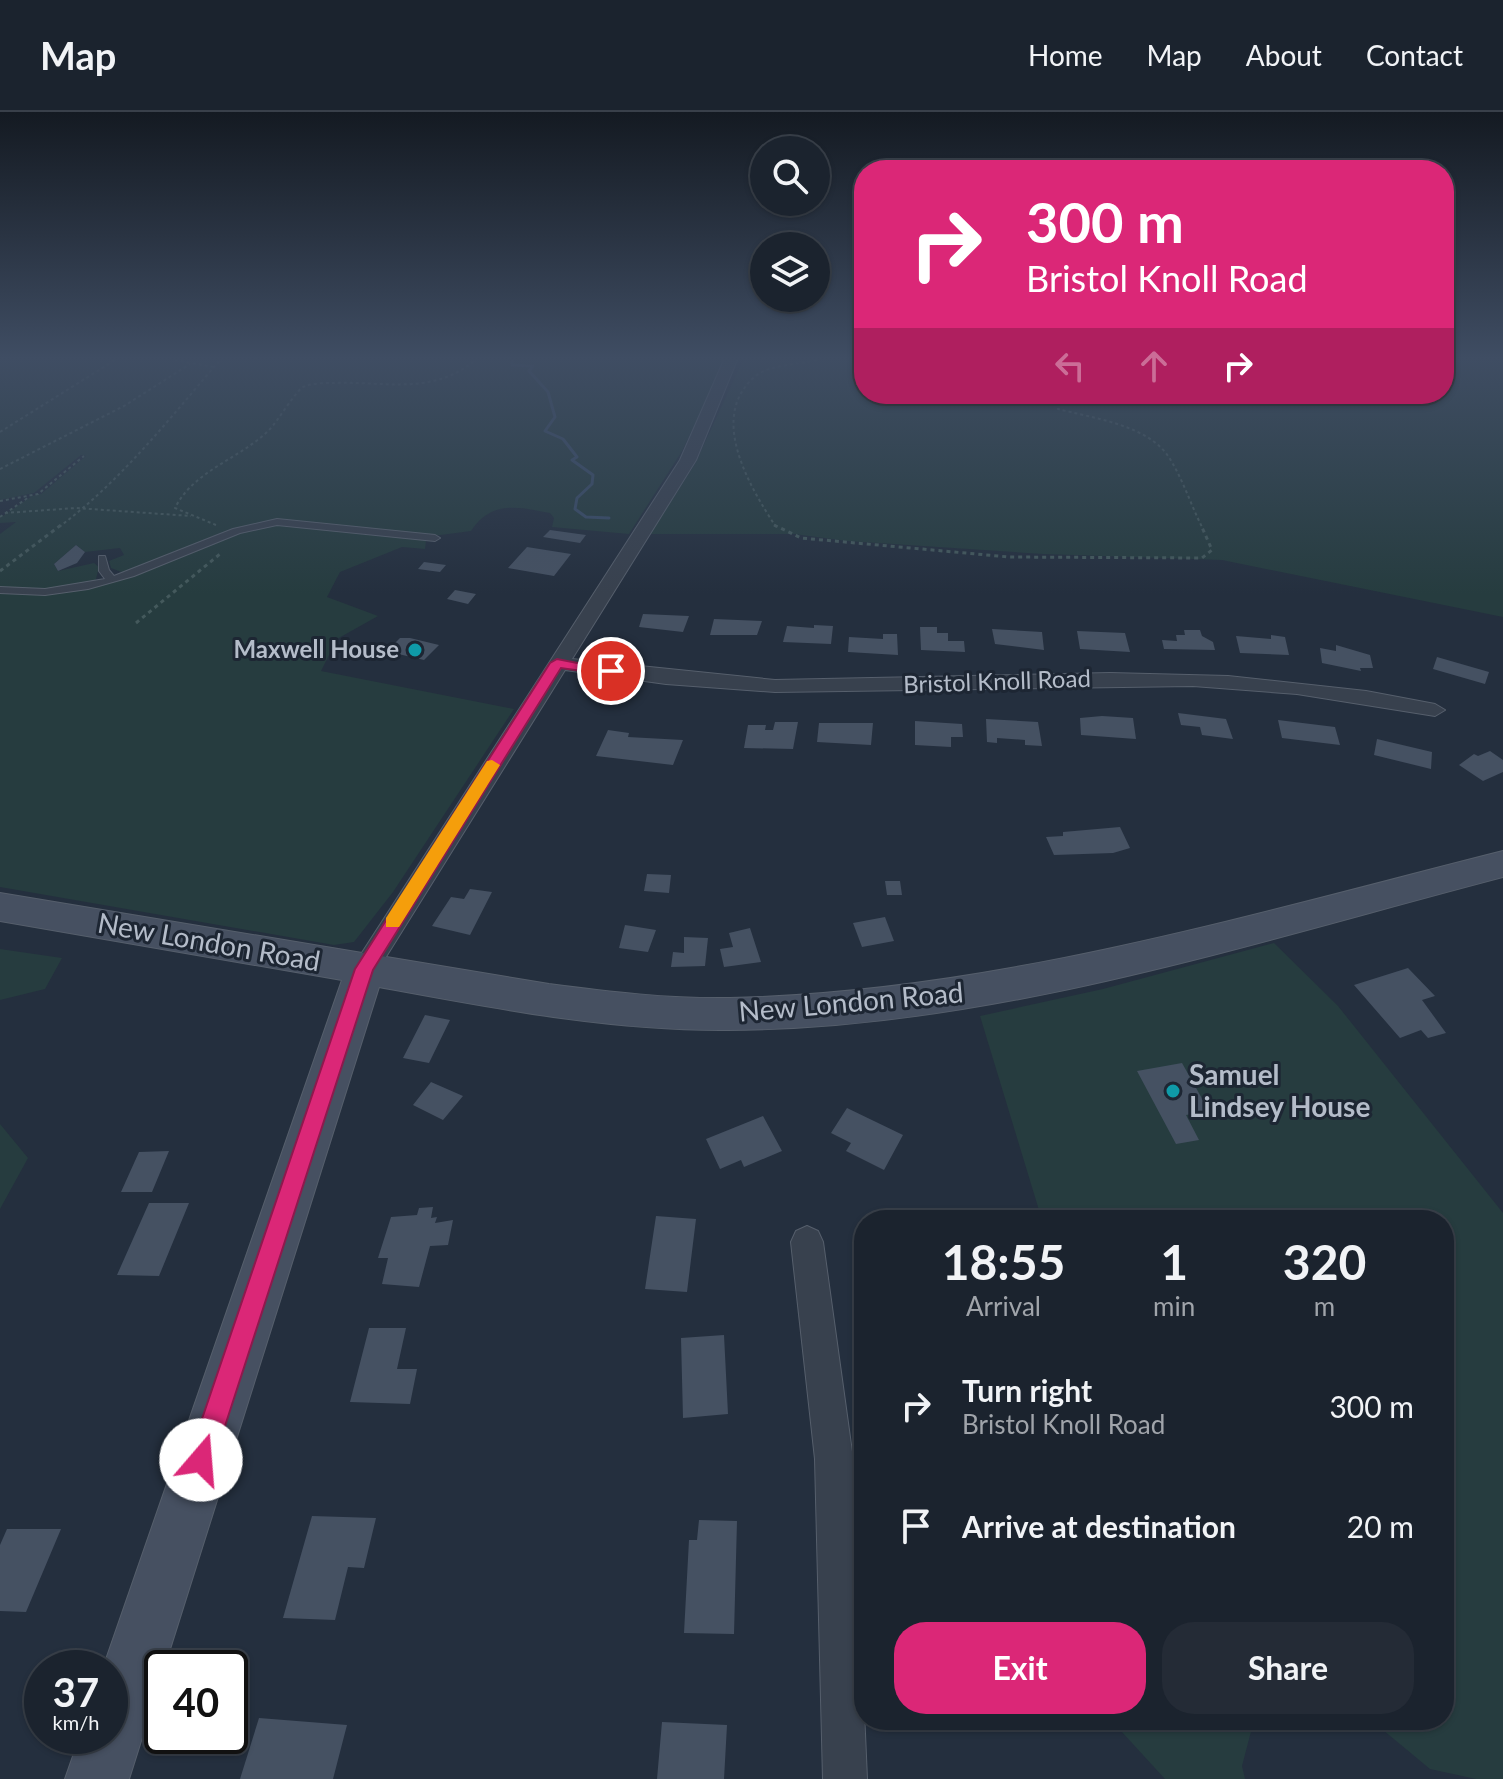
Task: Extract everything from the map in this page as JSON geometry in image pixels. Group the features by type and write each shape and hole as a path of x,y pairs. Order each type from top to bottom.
{"main road":[{"name":"New London Road","path":"0,907 534,999 653,1011 724,1014 831,1010 970,991 1076,969 1503,864"},
{"path":"97,1779 365,969"}],"street":[{"path":"365,969 688,460 698,438"},
{"name":"Bristol Knoll Road","path":"557,663 675,680 778,686 1100,679 1246,682 1318,689 1435,710"},
{"path":"807,1242 834,1459 845,1779"}],"lane":[{"path":"0,590 50,593 112,580 233,531 277,522 435,538"},
{"path":"102,558 104,571 112,580"}],"path":[{"path":"0,469 61,438"},
{"path":"0,571 82,510 153,438"},
{"path":"136,623 216,558 233,538 233,531 175,508 180,496 218,464 261,438"},
{"path":"735,438 746,481 776,528 801,538 1009,557 1202,558 1212,550 1205,528 1169,456 1145,438"},
{"path":"0,501 38,494 84,456"},
{"path":"0,517 31,495"},
{"path":"5,513 25,515 58,508 154,518 193,516"}],"green space":[{"path":"0,438 688,438 629,534 552,527 554,518 550,513 506,508 487,514 471,531 433,536 426,541 425,549 402,547 340,572 327,597 378,616 337,639 321,671 514,709 393,892 354,942 334,945 0,887 0,534 16,522 0,523 0,518 32,496 41,494 86,456 81,455 34,493 0,500","holes":["76,545 85,552 120,548 124,555 109,561 111,568 124,573 95,583 99,567 94,563 58,571 54,564"]},
{"path":"707,438 1503,438 1503,617 1222,560 1043,554 847,541 794,534 650,534 695,464"},
{"path":"1274,943 1338,1006 1503,1213 1503,1779 1476,1779 1430,1769 1383,1730 1454,1730 1454,1210 1039,1210 980,1016 1103,989"},
{"path":"0,949 62,958 45,989 0,1000"},
{"path":"0,1124 28,1158 0,1209"},
{"path":"1120,1730 1251,1730 1242,1766 1245,1779 1165,1779"}],"building":[{"path":"550,530 586,535 580,543 543,537"},
{"path":"76,545 85,552 77,563 58,571 54,564"},
{"path":"527,547 571,554 554,576 508,568"},
{"path":"424,562 446,565 440,572 418,569"},
{"path":"455,590 476,594 468,604 447,599"},
{"path":"643,614 689,616 683,632 639,627"},
{"path":"714,619 762,621 757,635 710,635"},
{"path":"814,625 833,626 831,644 783,642 787,626 814,628"},
{"path":"920,627 937,627 937,633 948,633 948,641 964,641 965,652 921,650"},
{"path":"992,629 1042,632 1044,650 995,644"},
{"path":"1184,630 1200,630 1202,636 1213,642 1215,650 1164,649 1162,640 1177,641 1176,635 1185,635"},
{"path":"1077,631 1125,633 1130,652 1080,649"},
{"path":"883,634 897,634 898,655 848,652 849,637 883,639"},
{"path":"1271,635 1285,637 1289,655 1240,653 1236,636 1271,639"},
{"name":"Maxwell House","path":"400,638 439,645 424,660 394,653 400,648 392,646"},
{"path":"1336,645 1370,655 1373,668 1360,668 1361,671 1322,663 1320,648 1336,651"},
{"path":"1437,657 1489,672 1485,684 1433,669"},
{"path":"1178,713 1226,719 1233,739 1202,735 1200,727 1181,725"},
{"path":"1080,718 1133,718 1136,739 1081,735"},
{"path":"986,719 1038,722 1042,746 1025,745 1025,740 997,738 997,743 987,742"},
{"path":"1278,720 1335,727 1340,745 1282,738"},
{"path":"915,721 962,724 963,737 951,737 951,747 915,745"},
{"path":"775,722 798,722 793,749 744,748 748,725 766,725 765,730 773,730"},
{"path":"819,723 873,723 871,745 817,742"},
{"path":"608,730 629,733 628,737 683,740 673,765 596,756"},
{"path":"1377,739 1432,752 1431,769 1374,755"},
{"path":"1490,751 1503,760 1503,772 1483,781 1459,765 1474,754 1478,756"},
{"path":"1120,827 1130,848 1113,853 1054,855 1046,837 1063,836 1063,832"},
{"path":"647,874 671,875 669,893 644,891"},
{"path":"885,881 900,881 902,895 887,895"},
{"path":"470,889 492,892 470,935 432,926 451,897 464,899"},
{"path":"885,917 894,941 862,947 853,923"},
{"path":"625,925 656,930 648,952 619,948"},
{"path":"750,928 761,962 724,967 720,949 733,947 729,933"},
{"path":"684,937 708,938 705,966 671,967 673,952 684,953"},
{"path":"1408,968 1435,996 1422,1000 1446,1033 1428,1038 1421,1030 1400,1038 1354,985"},
{"path":"425,1015 450,1020 429,1063 403,1058"},
{"name":"Samuel Lindsey House","path":"1182,1063 1209,1111 1186,1115 1199,1140 1176,1144 1137,1071"},
{"path":"431,1082 463,1096 443,1120 413,1105"},
{"path":"847,1108 903,1135 884,1170 846,1151 851,1143 831,1133"},
{"path":"763,1116 782,1151 744,1167 741,1160 720,1169 706,1139"},
{"path":"169,1151 152,1192 121,1192 139,1152"},
{"path":"149,1203 189,1203 159,1276 117,1275"},
{"path":"433,1207 431,1218 437,1217 435,1223 453,1220 448,1245 430,1246 419,1287 382,1284 388,1258 378,1258 391,1217 417,1215 419,1208"},
{"path":"656,1216 696,1219 687,1292 645,1289"},
{"path":"369,1328 406,1328 397,1369 417,1369 410,1404 350,1402"},
{"path":"724,1335 728,1414 683,1418 681,1338"},
{"path":"312,1516 376,1518 364,1568 348,1567 335,1620 283,1618"},
{"path":"699,1520 737,1521 734,1634 684,1633 689,1540 697,1540"},
{"path":"7,1529 61,1529 26,1612 0,1611 0,1545"},
{"path":"259,1718 347,1725 333,1779 240,1779"},
{"path":"662,1722 727,1725 724,1779 657,1779"}],"waterway":[{"path":"560,438 577,457 572,460 593,475 592,484 577,498 575,509 586,517 609,518"}],"slow traffic":[{"path":"392,922 492,765"}],"place":[{"name":"Maxwell House","path":"415,650"},
{"name":"Samuel Lindsey House","path":"1173,1091"}],"route":[{"path":"201,1460 365,969 557,663 611,671"}]}
